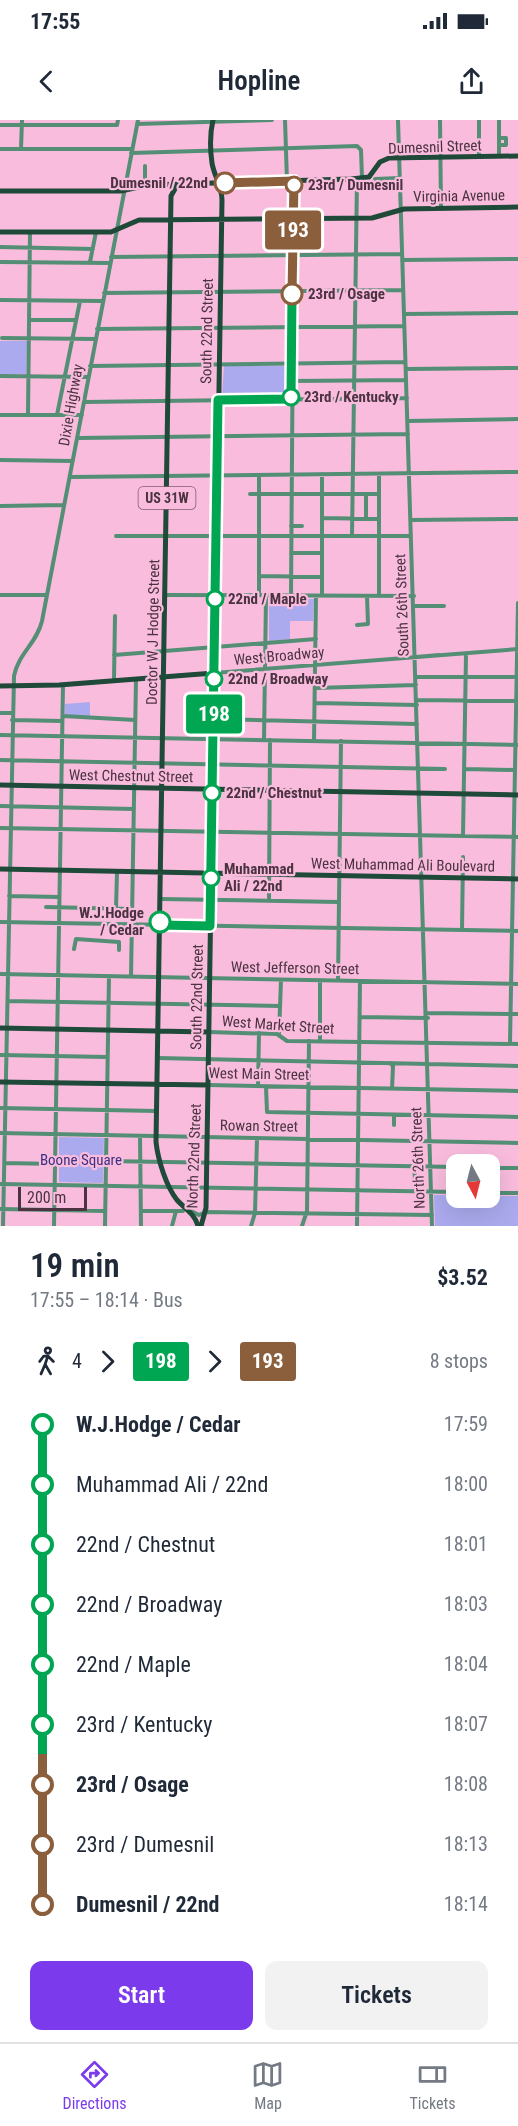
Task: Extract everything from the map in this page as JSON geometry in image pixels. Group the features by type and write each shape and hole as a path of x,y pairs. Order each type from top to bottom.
{"main road":[{"name":"South 22nd Street","path":"208,1085 222,191 212,165 213,121"},
{"name":"Dumesnil Street","path":"360,179 372,174 385,159 518,156"},
{"name":"US 31W","path":"204,184 210,179 212,165"},
{"name":"Dumesnil Street","path":"0,191 124,190 144,186 181,184 375,178"},
{"name":"Doctor W J Hodge Street","path":"181,184 172,192 170,256 156,1136 161,1162 170,1187 185,1210 200,1226"},
{"name":"Virginia Avenue","path":"0,232 117,231 136,221 356,218 379,217 401,209 518,207"},
{"name":"West Broadway","path":"0,686 63,685 214,673"},
{"name":"West Chestnut Street","path":"0,785 516,795"},
{"name":"West Muhammad Ali Boulevard","path":"0,869 516,879"},
{"name":"West Market Street","path":"0,1028 208,1032"},
{"name":"West Main Street","path":"3,1082 208,1085"},
{"name":"North 22nd Street","path":"200,1226 206,1212 208,1085"}],"street":[{"path":"137,122 272,120"},
{"path":"285,120 294,219 290,436 291,596"},
{"name":"South 26th Street","path":"398,120 428,1016 428,1089"},
{"path":"440,120 441,208"},
{"path":"479,120 479,156"},
{"path":"499,120 499,138 506,138 506,145 499,145 500,156"},
{"path":"21,149 22,122"},
{"path":"0,125 22,122 118,123"},
{"name":"Dixie Highway","path":"3,1226 6,1108 3,1082 7,1055 13,687 19,659 38,634 78,438 137,122"},
{"path":"0,149 212,151 360,148 356,218 352,536"},
{"path":"144,186 145,166"},
{"name":"Dumesnil Street","path":"375,178 400,178"},
{"path":"28,415 30,232"},
{"path":"90,262 96,232"},
{"path":"0,247 93,249"},
{"path":"111,257 402,254"},
{"path":"402,260 518,259"},
{"path":"0,262 110,262"},
{"path":"104,293 403,290"},
{"path":"0,300 102,301"},
{"path":"57,415 80,301"},
{"path":"404,315 518,313"},
{"path":"29,320 76,320"},
{"path":"97,329 404,326"},
{"path":"2,338 95,339"},
{"path":"90,366 405,362"},
{"path":"406,369 518,368"},
{"path":"0,376 88,377"},
{"path":"291,381 406,380"},
{"path":"84,402 407,398"},
{"path":"0,415 81,416"},
{"path":"408,421 518,419"},
{"path":"78,438 408,434"},
{"path":"0,460 73,461"},
{"path":"70,477 518,472"},
{"path":"379,596 380,473"},
{"path":"322,474 322,596"},
{"path":"259,475 259,596"},
{"path":"250,494 380,494"},
{"path":"366,494 366,518"},
{"path":"0,506 64,505"},
{"path":"322,518 379,519"},
{"path":"411,520 518,519"},
{"path":"291,526 302,526"},
{"path":"116,536 411,536"},
{"path":"291,553 322,553"},
{"path":"259,576 322,577"},
{"path":"0,595 46,595"},
{"path":"165,595 414,596"},
{"path":"264,740 266,596"},
{"path":"314,741 316,596"},
{"path":"357,625 368,624 367,596"},
{"path":"510,1043 512,931 516,879 518,603"},
{"path":"414,606 444,606"},
{"path":"114,681 115,616"},
{"path":"114,655 316,639"},
{"name":"West Broadway","path":"214,673 518,649"},
{"path":"464,836 466,654"},
{"path":"416,677 516,677"},
{"path":"131,977 136,679"},
{"path":"54,1226 63,685"},
{"path":"315,688 416,685"},
{"path":"238,720 239,694"},
{"path":"315,703 516,701"},
{"path":"0,713 12,713"},
{"path":"214,719 417,724"},
{"path":"12,720 135,720"},
{"path":"0,735 517,745"},
{"path":"269,901 270,740"},
{"path":"338,981 341,741"},
{"path":"0,760 445,769"},
{"path":"465,769 515,770"},
{"path":"0,806 134,809"},
{"path":"0,828 516,837"},
{"path":"462,930 463,857"},
{"path":"116,909 117,872"},
{"path":"9,896 60,897"},
{"path":"160,899 339,902"},
{"path":"46,907 132,909"},
{"path":"0,922 518,931"},
{"path":"74,949 76,939 117,940 119,950"},
{"name":"West Jefferson Street","path":"0,974 518,984"},
{"path":"105,1226 109,976"},
{"path":"279,1034 280,980"},
{"path":"320,980 320,1041"},
{"path":"357,1226 360,981"},
{"path":"8,1001 280,1006"},
{"path":"360,1017 518,1014"},
{"name":"West Market Street","path":"208,1032 279,1034 285,1040 309,1041 518,1044"},
{"path":"258,1086 259,1033"},
{"path":"302,1226 306,1212 307,1189 309,1041"},
{"path":"0,1055 107,1057"},
{"path":"158,1058 518,1066"},
{"path":"390,1063 393,1066 392,1089"},
{"name":"West Main Street","path":"208,1085 518,1091"},
{"path":"266,1087 266,1112 518,1117"},
{"name":"North 26th Street","path":"428,1089 432,1226"},
{"path":"0,1108 157,1111"},
{"path":"394,1116 394,1125"},
{"name":"Rowan Street","path":"0,1133 518,1143"},
{"path":"140,1136 141,1226"},
{"path":"251,1226 255,1213 257,1138"},
{"path":"4,1160 55,1164"},
{"path":"106,1161 446,1167"},
{"path":"414,1166 416,1191"},
{"path":"500,1168 517,1168"},
{"path":"3,1184 446,1192"},
{"path":"500,1193 518,1193"},
{"path":"2,1209 105,1211"},
{"path":"141,1211 185,1210 199,1215 206,1212 432,1215"},
{"path":"172,1226 176,1211"}],"green space":[{"path":"0,341 27,341 26,374 0,374"},
{"path":"224,366 288,366 289,396 222,397"},
{"path":"269,599 314,599 313,621 290,621 290,639 269,641"},
{"path":"90,702 90,716 65,716 65,704"},
{"name":"Boone Square","path":"59,1137 104,1138 103,1183 59,1182"},
{"path":"434,1195 446,1195 446,1208 500,1208 500,1196 518,1196 518,1226 435,1226"}],"bus line":[{"name":"193","path":"225,183 294,181 292,294"},
{"name":"198","path":"160,922 160,925 210,926 218,400 291,399 292,294"}],"place":[{"name":"Dumesnil / 22nd","path":"225,183"},
{"name":"23rd / Dumesnil","path":"294,185"},
{"name":"23rd / Osage","path":"292,294"},
{"name":"23rd / Kentucky","path":"291,397"},
{"name":"22nd / Maple","path":"215,599"},
{"name":"22nd / Broadway","path":"214,679"},
{"name":"22nd / Chestnut","path":"212,793"},
{"name":"Muhammad Ali / 22nd","path":"211,878"},
{"name":"W.J.Hodge / Cedar","path":"160,922"}]}
